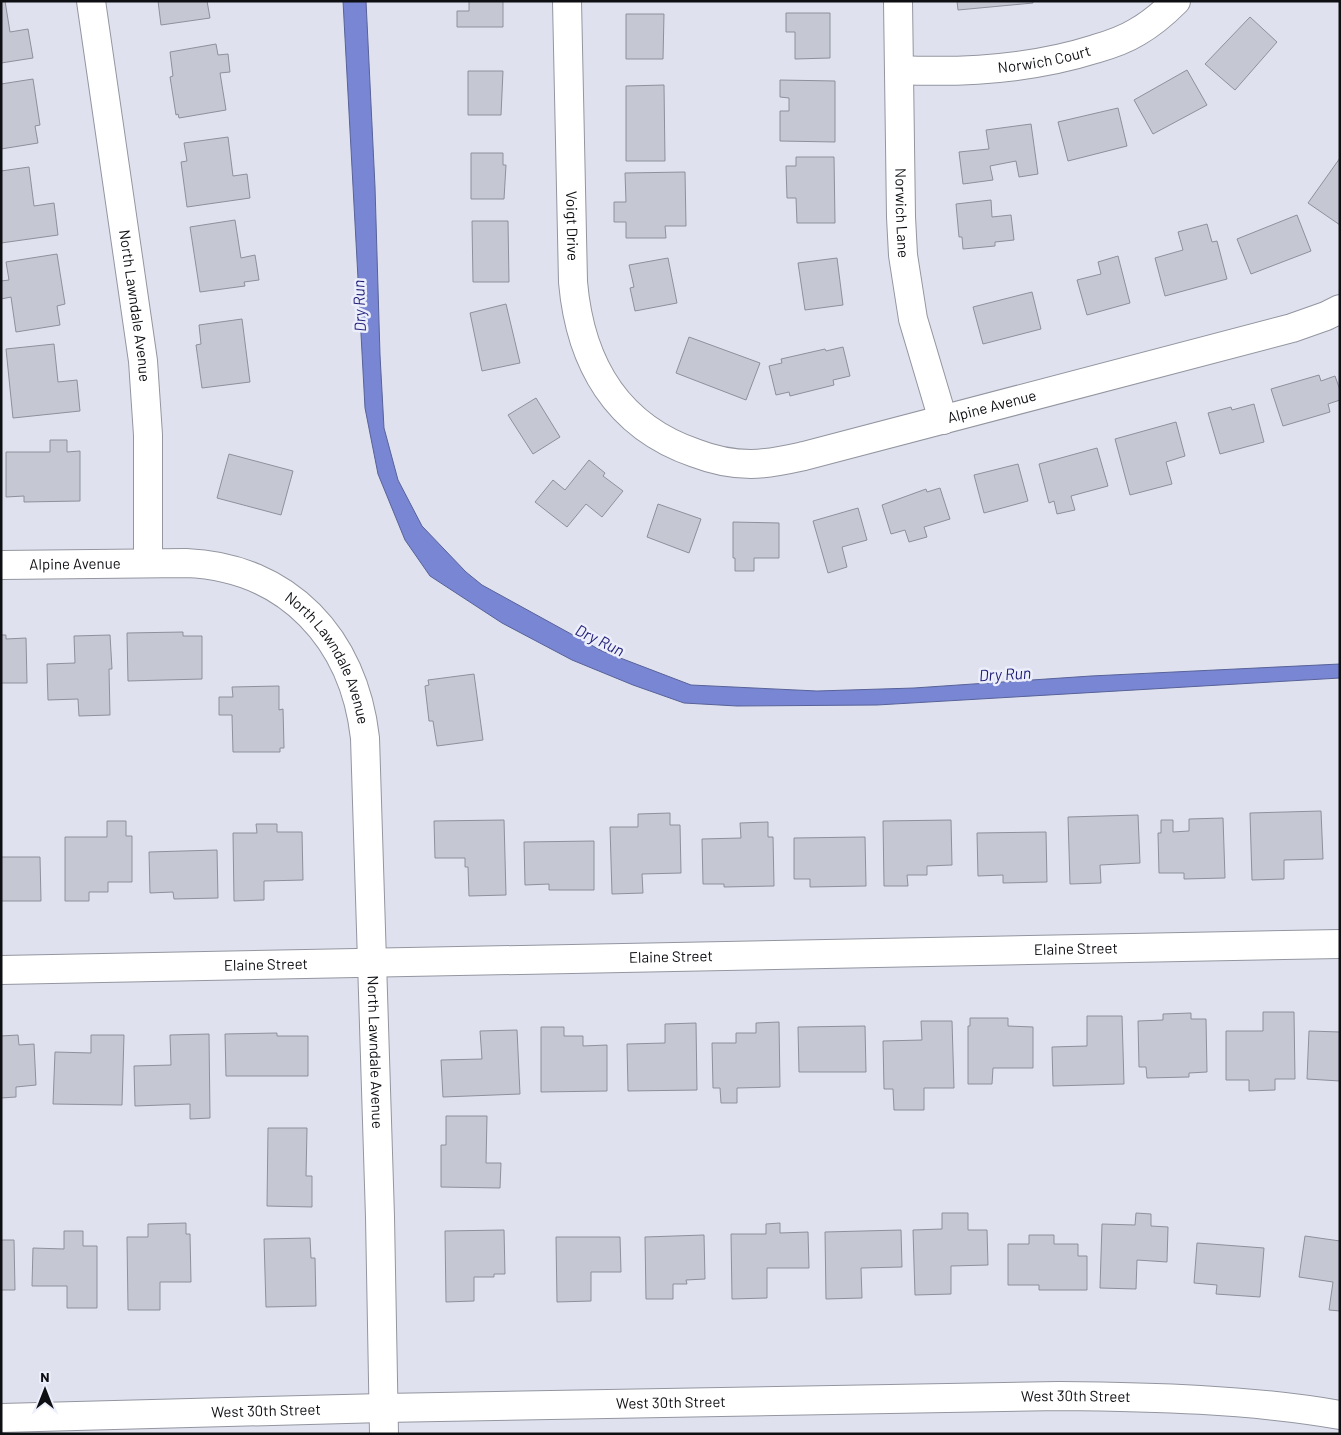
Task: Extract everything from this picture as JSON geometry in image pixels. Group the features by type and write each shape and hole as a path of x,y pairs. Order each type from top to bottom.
{"street":[{"name":"North Lawndale Avenue","path":"91,1 143,361 147,427 148,563 186,563 212,566 236,572 265,583 281,592 312,615 320,625 340,656 355,689 362,714 365,738 372,962 384,1421"},
{"name":"Voigt Drive","path":"567,1 573,282 576,308 586,344 600,379 615,400 644,428"},
{"name":"Norwich Lane","path":"898,1 901,225 906,281 916,328 943,420"},
{"name":"Norwich Court","path":"898,70 984,69 1045,62 1074,56 1136,33 1176,1"},
{"name":"Alpine Avenue","path":"644,428 660,438 689,451 716,460 750,464 804,456 1292,328 1340,309"},
{"name":"Alpine Avenue","path":"1,566 148,563"},
{"name":"Elaine Street","path":"1,970 1340,944"},
{"name":"West 30th Street","path":"1,1418 384,1421 1059,1396 1136,1396 1218,1400 1340,1415"}],"water":[{"name":"Dry Run","path":"343,1 366,1 384,428 398,480 422,526 466,572 482,585 602,651 691,685 817,691 914,688 1091,676 1340,664 1340,678 877,705 737,706 684,703 572,660 502,623 430,576 405,540 378,474 365,408"}],"building":[{"path":"1,1 5,1 10,32 28,29 33,58 1,63"},
{"path":"158,1 207,1 210,18 161,25"},
{"path":"469,1 503,1 503,27 457,27 457,11 469,11"},
{"path":"957,1 1033,1 1033,3 958,10"},
{"path":"786,13 830,13 830,58 795,59 795,32 786,32"},
{"path":"626,14 664,14 663,59 626,59"},
{"path":"1250,17 1277,42 1235,90 1205,64"},
{"path":"216,44 218,55 228,54 230,72 220,73 226,110 179,118 178,114 176,115 170,77 173,76 170,52"},
{"path":"1187,70 1207,105 1153,134 1134,100"},
{"path":"468,71 503,71 501,115 468,115"},
{"path":"33,79 40,125 35,126 38,143 1,149 1,84"},
{"path":"780,80 835,81 835,142 780,141 780,111 789,111 789,98 780,97"},
{"path":"664,85 665,161 626,161 626,86"},
{"path":"1118,108 1127,146 1068,161 1058,122"},
{"path":"1031,124 1038,174 1019,177 1016,161 990,166 993,180 963,184 959,152 989,149 986,130"},
{"path":"228,137 233,176 247,174 250,198 187,207 181,162 187,161 184,143"},
{"path":"471,153 503,153 503,165 506,165 504,199 471,199"},
{"path":"796,157 834,157 835,223 797,223 796,198 787,198 786,166 796,166"},
{"path":"1340,158 1340,225 1308,203"},
{"path":"29,167 34,206 54,203 58,235 1,243 1,171"},
{"path":"685,172 686,226 665,226 666,238 626,238 626,222 614,222 614,202 626,202 625,173"},
{"path":"991,200 992,217 1011,215 1014,240 995,242 995,246 963,249 962,237 959,237 956,204"},
{"path":"1297,215 1311,251 1251,274 1237,239"},
{"path":"235,220 241,258 255,255 259,280 244,282 245,286 200,292 190,227"},
{"path":"472,221 508,221 509,282 473,282"},
{"path":"1207,224 1212,242 1217,241 1227,279 1165,296 1155,258 1183,250 1178,232"},
{"path":"57,254 65,304 57,306 60,325 16,332 11,297 1,299 1,281 9,280 6,262"},
{"path":"1118,256 1130,303 1087,315 1077,280 1101,274 1098,262"},
{"path":"668,258 677,303 635,311 630,288 634,287 629,265"},
{"path":"837,258 843,305 805,310 798,263"},
{"path":"1032,292 1041,329 983,344 973,307"},
{"path":"506,304 520,363 482,371 470,313"},
{"path":"242,319 250,382 202,388 196,345 201,344 199,325"},
{"path":"689,337 760,363 746,400 676,373"},
{"path":"54,344 58,382 77,380 80,411 13,418 6,349"},
{"path":"843,347 850,376 833,380 834,385 790,396 789,392 776,395 769,366 782,363 781,359"},
{"path":"1319,375 1321,381 1335,376 1340,390 1340,400 1328,404 1330,412 1283,426 1271,389"},
{"path":"536,398 560,437 533,454 508,415"},
{"path":"1254,404 1264,442 1220,454 1208,413 1231,407 1232,410"},
{"path":"1176,422 1185,456 1166,462 1172,484 1130,495 1115,439"},
{"path":"50,440 67,440 67,452 80,451 80,501 24,502 24,496 6,497 6,452 50,452"},
{"path":"1097,448 1108,486 1071,496 1075,510 1057,514 1054,501 1049,503 1039,464"},
{"path":"229,454 293,471 281,515 217,498"},
{"path":"589,460 605,473 603,476 623,491 602,517 586,504 567,527 535,502 553,480 565,490"},
{"path":"1018,464 1028,501 984,513 974,475"},
{"path":"940,488 950,519 924,527 927,537 909,542 905,530 891,534 882,505 926,489 927,492"},
{"path":"658,504 701,519 689,553 647,537"},
{"path":"858,508 867,540 842,547 847,567 828,573 813,521"},
{"path":"733,522 779,523 779,558 754,558 754,571 735,571"},
{"path":"183,632 183,636 202,636 202,679 128,681 127,633"},
{"path":"1,635 6,635 6,639 26,638 27,683 1,683"},
{"path":"110,635 112,669 109,669 110,715 79,716 78,699 48,700 47,664 75,663 74,636"},
{"path":"474,674 483,740 437,746 433,721 429,721 425,686 429,685 428,680"},
{"path":"279,686 279,710 283,709 284,748 280,748 280,752 233,752 232,715 219,715 219,697 233,697 232,687"},
{"path":"1321,811 1323,859 1284,860 1284,879 1252,880 1250,813"},
{"path":"670,813 670,825 680,825 681,873 642,874 643,893 612,894 610,827 638,827 638,814"},
{"path":"1138,815 1140,863 1100,865 1101,883 1070,884 1068,817"},
{"path":"1223,818 1225,878 1184,879 1184,873 1159,873 1158,833 1161,833 1161,820 1173,820 1173,832 1189,831 1189,819"},
{"path":"504,820 506,895 469,896 468,867 465,867 465,858 435,858 434,821"},
{"path":"951,820 952,865 927,866 927,875 907,875 908,886 884,886 883,821"},
{"path":"107,821 126,821 126,836 132,836 132,882 108,882 108,892 89,892 89,901 65,901 65,837 107,837"},
{"path":"768,822 768,837 773,837 774,886 724,887 724,884 703,884 702,839 741,838 740,823"},
{"path":"256,824 277,824 277,832 302,832 303,880 264,881 264,900 234,901 233,833 257,833"},
{"path":"1046,832 1047,882 1003,883 1003,875 978,876 977,833"},
{"path":"865,837 866,886 810,887 810,879 794,879 794,838"},
{"path":"594,841 594,890 549,890 549,884 525,885 524,842"},
{"path":"217,850 218,898 174,899 173,892 150,893 149,852"},
{"path":"1,857 40,857 41,901 1,901"},
{"path":"1263,1012 1294,1012 1295,1079 1275,1079 1275,1090 1249,1091 1249,1080 1226,1080 1226,1031 1263,1031"},
{"path":"1191,1013 1191,1019 1206,1019 1207,1072 1189,1073 1189,1077 1147,1078 1146,1067 1139,1067 1138,1021 1163,1020 1163,1014"},
{"path":"1087,1016 1122,1016 1124,1084 1053,1086 1052,1047 1087,1046"},
{"path":"970,1018 1008,1018 1008,1026 1033,1027 1033,1068 993,1068 992,1084 968,1084 968,1026 970,1026"},
{"path":"921,1021 952,1021 954,1088 924,1088 924,1110 894,1110 893,1089 884,1089 883,1041 922,1040"},
{"path":"779,1022 780,1087 737,1088 737,1103 721,1103 720,1088 713,1088 712,1043 736,1043 736,1033 756,1033 756,1023"},
{"path":"696,1023 697,1090 628,1091 627,1044 665,1043 665,1024"},
{"path":"865,1026 866,1072 799,1072 798,1027"},
{"path":"541,1027 564,1027 564,1036 583,1036 583,1046 607,1045 607,1091 541,1092"},
{"path":"517,1030 520,1094 443,1097 441,1060 482,1059 480,1031"},
{"path":"1309,1031 1340,1032 1340,1081 1307,1079"},
{"path":"277,1033 277,1036 308,1036 308,1076 226,1076 225,1034"},
{"path":"209,1034 210,1118 190,1119 190,1104 135,1106 134,1066 171,1065 170,1035"},
{"path":"18,1035 19,1045 34,1044 36,1085 16,1087 16,1097 1,1098 1,1036"},
{"path":"91,1035 124,1035 122,1105 53,1104 55,1052 91,1053"},
{"path":"446,1116 487,1116 486,1163 501,1163 500,1188 441,1187 441,1145 446,1145"},
{"path":"268,1128 307,1128 306,1176 312,1176 312,1207 267,1206"},
{"path":"942,1213 968,1213 968,1230 987,1230 988,1265 951,1266 951,1294 915,1295 913,1230 942,1229"},
{"path":"1136,1213 1151,1214 1151,1226 1168,1227 1167,1262 1137,1260 1136,1289 1100,1288 1102,1224 1135,1225"},
{"path":"186,1223 186,1234 190,1234 191,1282 160,1282 160,1310 128,1310 127,1237 148,1237 148,1224"},
{"path":"780,1223 780,1233 808,1232 809,1268 767,1268 767,1298 732,1299 731,1234 766,1234 766,1224"},
{"path":"504,1230 505,1274 494,1274 494,1277 474,1277 474,1301 446,1302 445,1231"},
{"path":"901,1230 902,1267 861,1268 862,1298 826,1299 825,1232"},
{"path":"64,1231 83,1231 83,1246 97,1246 97,1308 67,1308 67,1286 32,1286 33,1248 64,1249"},
{"path":"704,1235 705,1279 686,1280 687,1284 673,1284 673,1299 646,1299 645,1237"},
{"path":"1029,1235 1054,1235 1054,1244 1078,1244 1078,1256 1087,1256 1087,1290 1039,1290 1039,1285 1008,1285 1008,1244 1029,1244"},
{"path":"1305,1236 1340,1241 1340,1311 1329,1310 1333,1282 1299,1277"},
{"path":"556,1237 620,1237 621,1272 591,1272 591,1301 557,1302"},
{"path":"310,1238 311,1258 315,1258 316,1306 266,1307 264,1239"},
{"path":"1,1240 14,1240 15,1290 1,1290"},
{"path":"1197,1243 1264,1248 1260,1297 1216,1294 1217,1285 1194,1283"}]}
